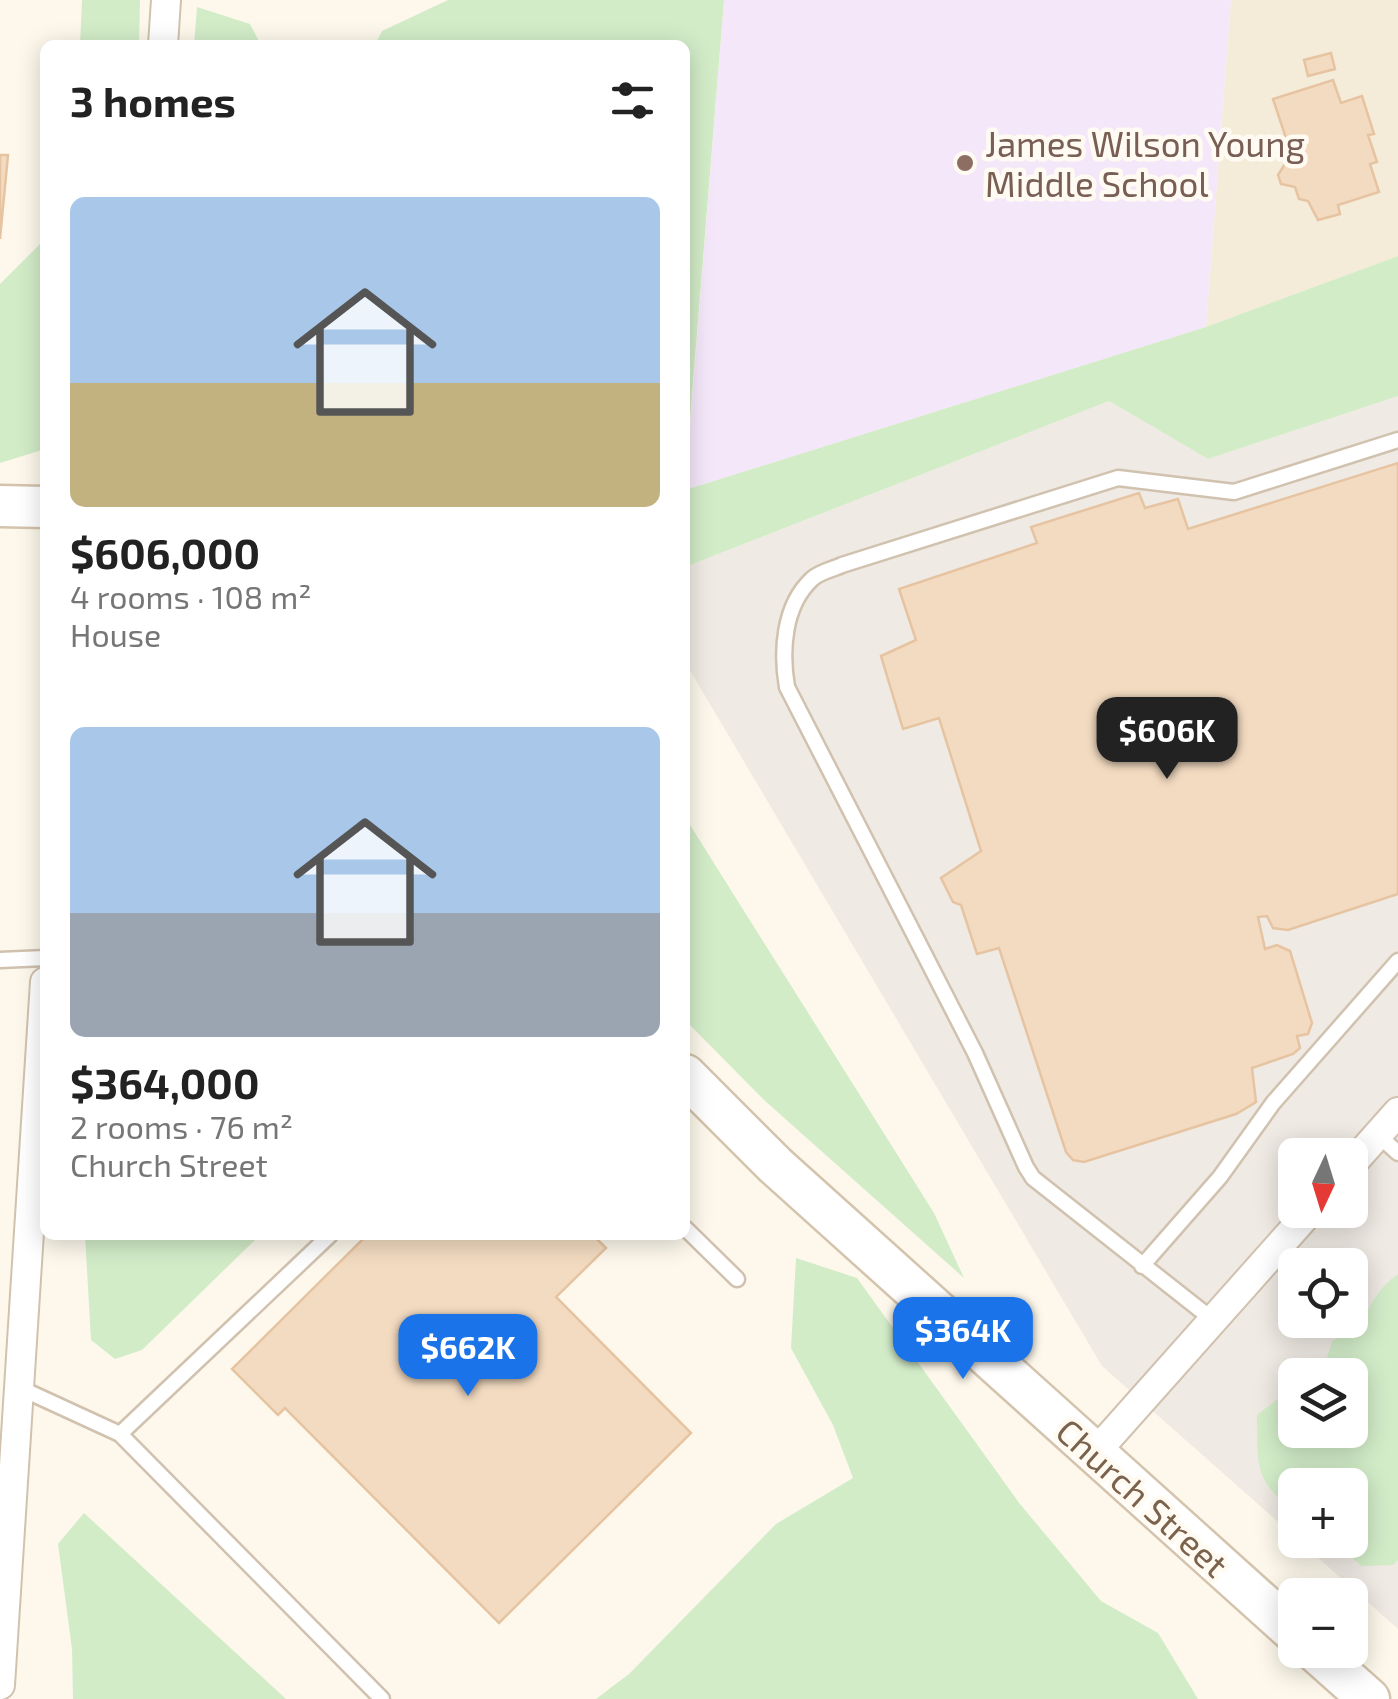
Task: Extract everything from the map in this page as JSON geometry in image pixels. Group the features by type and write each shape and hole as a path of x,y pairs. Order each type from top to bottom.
{"street":[{"path":"163,40 166,0"},
{"path":"0,506 40,507"},
{"path":"0,1685 7,1496 20,1388 40,1063"},
{"name":"Church Street","path":"690,1080 775,1165 1278,1618"},
{"path":"1388,1144 1398,1112"},
{"path":"1094,1454 1295,1228"},
{"path":"1335,1668 1370,1699"}],"lane":[{"path":"1214,1320 1033,1178 1026,1167 974,1053 787,688 782,662 784,628 812,579 842,564 1118,478 1234,492 1398,440"},
{"path":"0,960 40,958"},
{"path":"1142,1266 1220,1178 1273,1103 1398,961"},
{"path":"690,1233 737,1279"},
{"path":"120,1434 325,1240"},
{"path":"20,1388 120,1434 382,1699"}],"shaded area":[{"name":"James Wilson Young Middle School","path":"724,0 1231,0 1206,327 690,488 690,427"},
{"path":"1231,0 1398,0 1398,256 1206,327"},
{"path":"1398,396 1398,1629 1368,1602 1368,1578 1341,1578 1318,1558 1368,1558 1368,1468 1278,1468 1278,1522 1102,1366 690,670 690,565 1109,401 1208,459"}],"green space":[{"path":"82,0 140,0 139,40 80,40"},
{"path":"448,0 724,0 690,419 690,40 378,40 382,31"},
{"path":"197,7 250,24 258,40 194,40"},
{"path":"40,244 40,451 0,463 0,284"},
{"path":"1398,256 1398,396 1208,459 1109,401 690,565 690,488 1206,327"},
{"path":"690,825 934,1213 964,1278 764,1100 690,1025"},
{"path":"85,1240 255,1240 142,1350 115,1359 91,1340"},
{"path":"796,1258 857,1278 1020,1504 1101,1601 1158,1633 1198,1699 596,1699 629,1674 776,1524 853,1478 833,1425 791,1348"},
{"path":"1398,1274 1398,1560 1393,1565 1362,1566 1352,1558 1368,1558 1368,1468 1278,1468 1278,1497 1261,1470 1257,1415 1278,1399 1278,1448 1368,1448 1368,1358 1327,1358 1332,1341 1338,1338 1368,1338 1368,1309"},
{"path":"84,1513 286,1699 73,1699 72,1649 58,1544"}],"building":[{"path":"1331,53 1335,69 1308,76 1304,60"},
{"path":"1333,80 1341,103 1362,96 1374,134 1368,135 1377,162 1370,164 1379,192 1338,205 1340,214 1318,220 1308,201 1299,199 1295,187 1281,184 1278,175 1285,164 1280,147 1287,141 1273,99"},
{"path":"0,155 8,155 0,239"},
{"path":"1398,463 1398,894 1288,930 1273,928 1267,916 1258,917 1265,949 1277,945 1290,951 1312,1023 1308,1034 1297,1036 1300,1048 1293,1054 1252,1068 1256,1102 1236,1114 1084,1162 1073,1160 1066,1152 999,948 977,954 961,905 953,902 941,878 981,851 939,718 903,729 881,656 916,640 899,589 1037,543 1031,527 1139,493 1145,508 1178,499 1188,529"},
{"path":"362,1240 598,1240 606,1248 556,1297 691,1433 499,1623 285,1408 278,1415 232,1369"}],"place":[{"name":"James Wilson Young Middle School","path":"965,163"}]}
